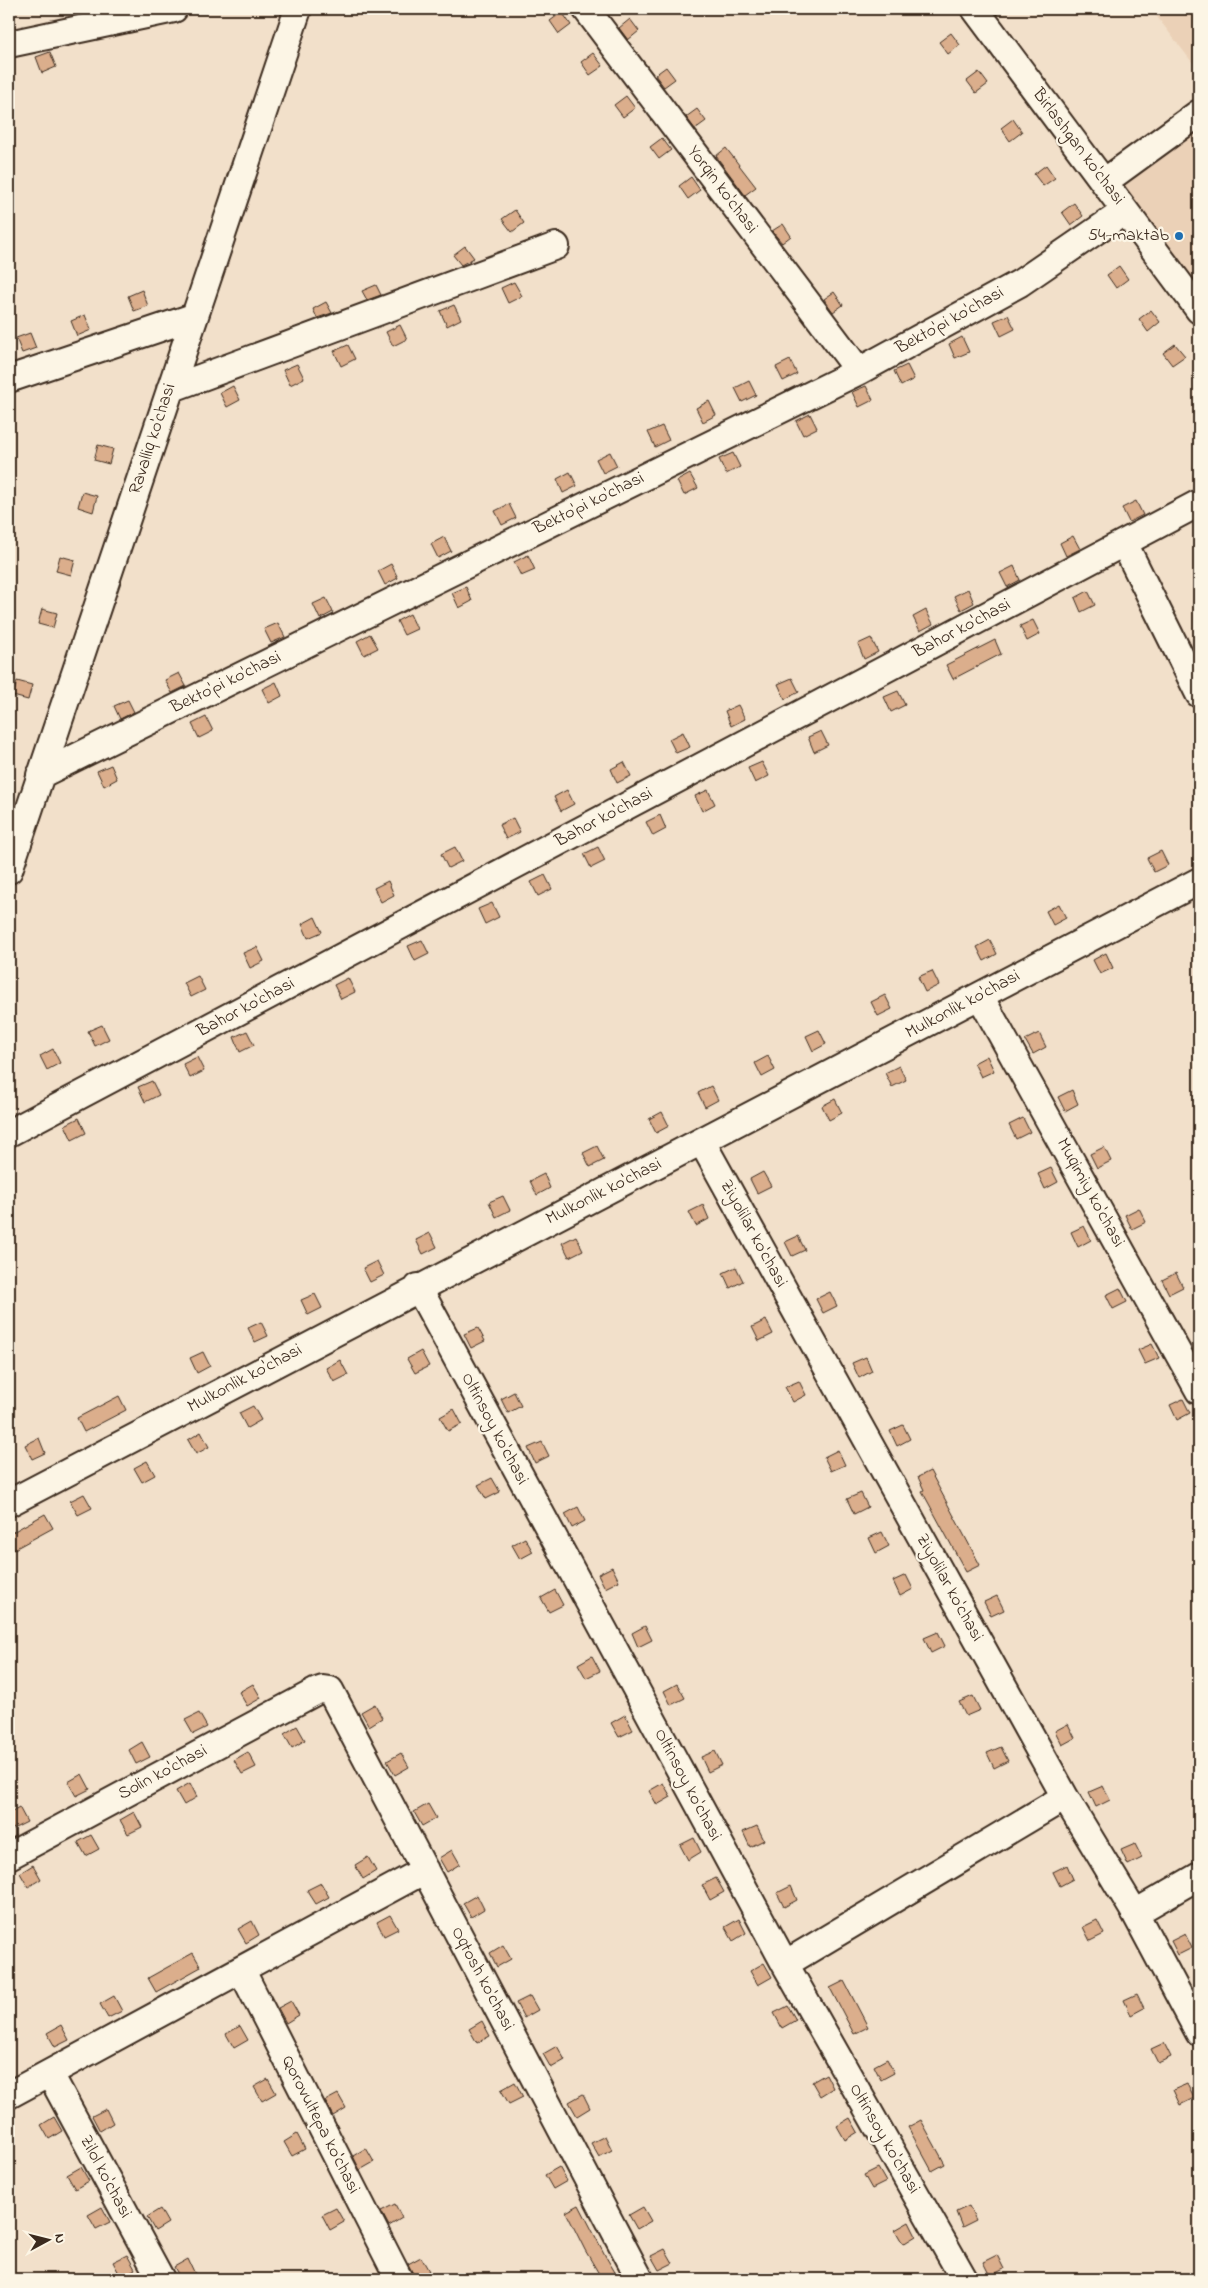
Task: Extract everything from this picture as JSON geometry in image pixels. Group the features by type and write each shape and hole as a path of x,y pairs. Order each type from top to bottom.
{"street":[{"path":"9,44 174,9"},
{"name":"Ravalliq ko'chasi","path":"9,870 298,9"},
{"name":"Yorqin ko'chasi","path":"586,9 859,371"},
{"name":"Birlashgan ko'chasi","path":"975,9 1199,310"},
{"path":"1104,182 1199,113"},
{"name":"Bekto'pi ko'chasi","path":"40,775 859,371 1020,283 1125,211"},
{"path":"170,388 556,246"},
{"path":"9,380 193,318"},
{"name":"Bahor ko'chasi","path":"9,1133 1199,504"},
{"path":"1124,543 1199,694"},
{"name":"Mulkonlik ko'chasi","path":"9,1503 418,1287 702,1142 1199,881"},
{"name":"Muqimiy ko'chasi","path":"980,996 1199,1391"},
{"name":"Ziyolilar ko'chasi","path":"702,1142 1065,1797 1135,1913 1199,2033"},
{"name":"Oltinsoy ko'chasi","path":"418,1287 784,1964 964,2279"},
{"name":"Oqtosh ko'chasi","path":"317,1691 330,1690 334,1696 640,2279"},
{"name":"Solin ko'chasi","path":"9,1856 317,1691"},
{"path":"784,1964 1065,1797"},
{"path":"9,2095 242,1971 425,1870"},
{"path":"1135,1913 1199,1876"},
{"name":"Qorovultepa ko'chasi","path":"242,1971 398,2279"},
{"name":"Zilol ko'chasi","path":"50,2074 161,2279"}],"shaded area":[{"path":"1151,9 1199,9 1199,71"},
{"name":"54-maktab","path":"1199,124 1199,290 1119,183"}],"building":[{"path":"562,12 571,25 559,34 550,21"},
{"path":"630,19 639,31 628,40 619,28"},
{"path":"951,33 960,45 948,54 939,42"},
{"path":"50,52 56,67 42,73 36,57"},
{"path":"593,53 603,66 590,75 581,62"},
{"path":"666,67 675,79 664,87 655,75"},
{"path":"979,72 988,84 976,93 967,81"},
{"path":"626,96 635,108 623,117 614,105"},
{"path":"697,109 706,121 695,129 686,117"},
{"path":"1013,119 1022,132 1010,141 1001,128"},
{"path":"662,138 671,150 659,159 650,147"},
{"path":"726,148 756,187 745,195 716,156"},
{"path":"1046,165 1055,178 1043,186 1034,174"},
{"path":"691,177 700,190 688,199 679,186"},
{"path":"1074,203 1083,216 1071,225 1062,212"},
{"path":"515,210 524,223 512,232 502,219"},
{"path":"783,224 791,236 782,243 772,231"},
{"path":"465,246 474,258 461,265 453,255"},
{"path":"1119,266 1128,279 1116,288 1107,275"},
{"path":"514,282 522,296 508,303 501,288"},
{"path":"376,285 381,295 367,300 362,291"},
{"path":"142,290 148,306 134,311 128,296"},
{"path":"834,292 843,305 833,312 824,299"},
{"path":"326,302 332,313 317,318 313,309"},
{"path":"454,305 461,319 447,326 440,311"},
{"path":"1151,310 1160,322 1148,332 1139,319"},
{"path":"85,315 91,330 77,336 71,321"},
{"path":"1008,315 1015,329 1001,336 994,321"},
{"path":"400,325 407,339 393,346 386,332"},
{"path":"30,333 36,348 22,353 16,338"},
{"path":"962,337 969,352 955,358 949,344"},
{"path":"1175,344 1185,356 1172,365 1163,353"},
{"path":"348,345 355,359 341,366 334,351"},
{"path":"790,360 797,374 783,381 776,367"},
{"path":"297,364 304,378 290,385 283,370"},
{"path":"907,365 914,379 901,386 894,371"},
{"path":"749,381 756,395 742,402 735,388"},
{"path":"233,386 240,400 227,407 220,393"},
{"path":"866,386 873,400 859,407 852,392"},
{"path":"709,401 716,415 703,422 696,408"},
{"path":"810,414 817,428 803,435 796,421"},
{"path":"662,426 669,440 655,447 648,432"},
{"path":"98,445 113,449 109,464 94,460"},
{"path":"610,452 617,466 603,473 596,459"},
{"path":"733,453 740,467 726,474 719,459"},
{"path":"570,472 577,486 563,493 557,479"},
{"path":"690,474 698,488 684,495 677,481"},
{"path":"82,492 97,496 93,512 78,507"},
{"path":"1136,501 1143,515 1129,522 1122,508"},
{"path":"509,504 516,518 502,525 495,511"},
{"path":"1073,536 1080,549 1066,556 1060,543"},
{"path":"444,537 451,551 438,558 431,544"},
{"path":"528,555 535,570 521,576 514,562"},
{"path":"60,556 75,560 71,575 56,571"},
{"path":"391,564 398,578 385,585 378,571"},
{"path":"1014,566 1020,580 1007,587 1000,573"},
{"path":"466,587 472,601 459,608 452,593"},
{"path":"968,589 974,603 961,610 954,596"},
{"path":"1088,591 1095,605 1081,612 1075,598"},
{"path":"326,598 333,612 320,619 313,604"},
{"path":"42,609 57,613 53,628 38,624"},
{"path":"926,610 933,624 920,631 913,617"},
{"path":"410,614 417,629 404,635 397,621"},
{"path":"1033,620 1040,634 1027,641 1020,626"},
{"path":"278,623 285,637 271,643 264,629"},
{"path":"370,634 378,648 364,655 357,641"},
{"path":"871,638 878,652 864,659 858,644"},
{"path":"995,640 1001,654 953,679 946,665"},
{"path":"179,673 186,686 172,693 165,680"},
{"path":"792,678 799,692 785,699 778,684"},
{"path":"17,681 32,685 28,700 13,696"},
{"path":"276,682 282,696 269,703 262,689"},
{"path":"898,691 905,705 891,712 884,697"},
{"path":"128,700 134,712 120,719 114,706"},
{"path":"738,705 745,719 731,726 725,711"},
{"path":"206,717 213,731 199,738 192,724"},
{"path":"821,731 828,745 814,752 808,737"},
{"path":"683,732 690,747 676,753 669,739"},
{"path":"624,762 631,776 617,783 611,769"},
{"path":"762,762 769,776 755,783 748,768"},
{"path":"111,765 117,779 104,786 97,771"},
{"path":"567,790 574,804 561,811 554,797"},
{"path":"708,790 715,804 702,811 695,796"},
{"path":"660,815 666,829 653,836 646,822"},
{"path":"513,818 520,832 506,839 499,825"},
{"path":"455,847 462,861 448,868 441,854"},
{"path":"598,847 605,861 591,868 584,854"},
{"path":"1161,851 1168,865 1154,872 1147,858"},
{"path":"545,875 552,889 538,896 531,882"},
{"path":"388,881 394,895 381,902 374,888"},
{"path":"492,903 499,917 485,924 478,909"},
{"path":"1059,904 1066,918 1053,925 1046,911"},
{"path":"315,917 322,932 308,938 302,924"},
{"path":"422,940 429,954 415,961 408,946"},
{"path":"990,940 997,954 984,961 977,947"},
{"path":"257,947 264,961 250,968 243,953"},
{"path":"1106,953 1113,968 1100,974 1093,960"},
{"path":"932,971 939,985 925,992 918,977"},
{"path":"198,976 205,990 191,997 184,983"},
{"path":"348,978 355,992 341,999 334,985"},
{"path":"885,995 892,1009 878,1016 871,1002"},
{"path":"102,1025 109,1039 95,1046 88,1031"},
{"path":"819,1030 826,1044 813,1051 806,1036"},
{"path":"247,1031 254,1045 240,1052 234,1037"},
{"path":"1039,1033 1046,1047 1033,1054 1025,1040"},
{"path":"53,1049 60,1063 47,1070 40,1056"},
{"path":"768,1056 775,1070 762,1077 755,1063"},
{"path":"987,1056 994,1071 981,1077 974,1063"},
{"path":"197,1057 204,1071 190,1078 183,1064"},
{"path":"899,1066 906,1080 892,1087 885,1073"},
{"path":"152,1081 159,1095 145,1102 138,1087"},
{"path":"711,1086 718,1100 705,1107 698,1093"},
{"path":"1072,1090 1078,1104 1065,1111 1058,1097"},
{"path":"835,1099 842,1113 829,1120 822,1106"},
{"path":"662,1112 669,1126 656,1133 649,1119"},
{"path":"79,1118 86,1133 72,1140 65,1125"},
{"path":"1023,1118 1030,1132 1016,1139 1009,1125"},
{"path":"597,1146 604,1160 590,1167 583,1153"},
{"path":"1104,1147 1111,1161 1097,1168 1090,1154"},
{"path":"1051,1168 1058,1182 1045,1189 1038,1174"},
{"path":"763,1172 771,1186 757,1193 750,1179"},
{"path":"544,1174 550,1188 537,1195 530,1181"},
{"path":"503,1196 510,1210 496,1217 489,1202"},
{"path":"703,1205 709,1219 696,1226 689,1212"},
{"path":"1139,1208 1146,1222 1132,1229 1125,1215"},
{"path":"1084,1226 1091,1240 1078,1247 1071,1232"},
{"path":"430,1233 437,1247 423,1254 416,1240"},
{"path":"576,1236 583,1250 569,1257 562,1243"},
{"path":"798,1236 805,1250 792,1256 785,1242"},
{"path":"377,1261 384,1275 370,1282 363,1268"},
{"path":"736,1267 743,1281 730,1288 723,1273"},
{"path":"1176,1273 1183,1287 1169,1294 1162,1280"},
{"path":"1120,1288 1127,1302 1113,1309 1106,1295"},
{"path":"830,1292 837,1306 823,1313 816,1299"},
{"path":"315,1294 322,1308 308,1315 301,1300"},
{"path":"766,1320 773,1334 759,1341 752,1327"},
{"path":"261,1322 268,1336 255,1342 248,1328"},
{"path":"478,1328 485,1341 471,1348 464,1334"},
{"path":"1152,1344 1159,1358 1145,1364 1138,1350"},
{"path":"421,1351 429,1366 415,1373 407,1359"},
{"path":"203,1352 210,1366 197,1373 190,1358"},
{"path":"866,1357 872,1371 859,1378 852,1363"},
{"path":"340,1360 348,1375 334,1382 326,1368"},
{"path":"799,1381 806,1395 793,1402 785,1387"},
{"path":"514,1392 521,1406 508,1413 501,1399"},
{"path":"119,1396 126,1410 84,1432 77,1418"},
{"path":"1183,1399 1190,1413 1177,1420 1170,1405"},
{"path":"253,1406 261,1420 247,1428 239,1413"},
{"path":"454,1409 462,1424 448,1431 440,1417"},
{"path":"903,1425 910,1439 897,1446 890,1431"},
{"path":"201,1432 209,1447 196,1454 188,1440"},
{"path":"39,1438 45,1453 32,1459 25,1445"},
{"path":"542,1442 549,1456 535,1463 528,1448"},
{"path":"838,1450 845,1465 831,1471 824,1457"},
{"path":"147,1461 155,1475 142,1482 134,1468"},
{"path":"930,1471 980,1565 966,1572 922,1491 924,1490 918,1477"},
{"path":"492,1478 500,1492 486,1499 478,1485"},
{"path":"861,1493 868,1507 854,1514 847,1499"},
{"path":"84,1494 92,1508 78,1515 70,1501"},
{"path":"578,1507 585,1521 572,1528 565,1514"},
{"path":"45,1514 53,1528 9,1552 9,1534"},
{"path":"882,1532 889,1546 876,1553 869,1538"},
{"path":"525,1538 533,1552 520,1559 512,1545"},
{"path":"612,1567 619,1581 605,1588 598,1574"},
{"path":"906,1575 913,1589 900,1596 893,1581"},
{"path":"555,1590 563,1605 549,1612 541,1598"},
{"path":"997,1596 1004,1610 991,1616 984,1602"},
{"path":"645,1626 652,1640 638,1647 632,1633"},
{"path":"938,1632 945,1646 931,1653 924,1638"},
{"path":"592,1656 600,1671 586,1678 578,1664"},
{"path":"253,1684 261,1698 247,1706 239,1692"},
{"path":"677,1684 685,1698 671,1705 664,1691"},
{"path":"973,1696 980,1710 966,1716 959,1702"},
{"path":"375,1704 382,1718 369,1726 361,1712"},
{"path":"199,1713 207,1727 193,1734 185,1720"},
{"path":"625,1715 633,1730 619,1737 611,1723"},
{"path":"1068,1724 1075,1738 1062,1745 1055,1731"},
{"path":"297,1726 305,1740 292,1748 284,1734"},
{"path":"142,1742 150,1757 136,1764 129,1750"},
{"path":"1001,1747 1008,1761 994,1768 987,1753"},
{"path":"715,1751 722,1765 708,1772 701,1757"},
{"path":"248,1752 256,1767 242,1774 234,1760"},
{"path":"401,1753 409,1767 395,1775 387,1761"},
{"path":"82,1774 90,1789 76,1796 68,1782"},
{"path":"190,1783 197,1797 184,1805 176,1791"},
{"path":"663,1783 671,1797 657,1805 649,1791"},
{"path":"1103,1786 1110,1800 1096,1807 1089,1792"},
{"path":"428,1804 436,1818 422,1826 414,1812"},
{"path":"19,1807 27,1822 13,1829 9,1822 9,1813"},
{"path":"134,1812 142,1827 128,1834 120,1820"},
{"path":"757,1826 764,1840 750,1847 743,1832"},
{"path":"91,1835 99,1849 86,1856 78,1842"},
{"path":"694,1838 701,1852 688,1860 680,1845"},
{"path":"1135,1844 1142,1858 1128,1865 1121,1850"},
{"path":"452,1850 460,1864 447,1872 439,1858"},
{"path":"368,1857 376,1871 363,1879 355,1865"},
{"path":"33,1865 41,1879 28,1887 20,1873"},
{"path":"1067,1865 1073,1879 1060,1886 1053,1872"},
{"path":"716,1878 724,1892 710,1900 702,1885"},
{"path":"321,1883 329,1897 316,1904 307,1890"},
{"path":"791,1886 797,1900 784,1907 777,1893"},
{"path":"477,1895 484,1909 471,1917 463,1903"},
{"path":"390,1915 398,1929 384,1936 377,1922"},
{"path":"739,1919 746,1933 733,1941 725,1927"},
{"path":"1097,1920 1104,1934 1090,1941 1083,1927"},
{"path":"252,1921 259,1935 246,1943 238,1929"},
{"path":"1185,1934 1192,1948 1178,1955 1171,1941"},
{"path":"503,1945 511,1959 497,1967 490,1953"},
{"path":"193,1953 201,1967 156,1992 148,1978"},
{"path":"764,1963 772,1977 758,1985 750,1971"},
{"path":"844,1981 868,2027 854,2034 830,1988"},
{"path":"1137,1994 1144,2008 1131,2015 1124,2000"},
{"path":"114,1996 122,2011 108,2018 100,2004"},
{"path":"530,1996 538,2010 524,2018 516,2003"},
{"path":"291,2001 299,2015 286,2023 278,2008"},
{"path":"788,2006 796,2020 782,2028 774,2013"},
{"path":"482,2021 490,2036 477,2043 469,2029"},
{"path":"61,2025 69,2040 55,2047 47,2033"},
{"path":"240,2026 248,2040 234,2048 226,2034"},
{"path":"1164,2043 1171,2057 1158,2063 1151,2049"},
{"path":"557,2046 565,2060 551,2068 543,2054"},
{"path":"887,2059 894,2073 881,2080 874,2066"},
{"path":"826,2074 833,2088 820,2096 812,2082"},
{"path":"268,2079 276,2093 262,2101 254,2087"},
{"path":"515,2082 523,2097 509,2104 501,2090"},
{"path":"1187,2084 1194,2098 1180,2105 1173,2090"},
{"path":"338,2094 346,2108 333,2116 325,2101"},
{"path":"583,2094 590,2108 577,2116 569,2102"},
{"path":"106,2109 113,2123 100,2131 92,2116"},
{"path":"54,2117 62,2131 49,2139 41,2125"},
{"path":"850,2118 858,2132 845,2140 837,2126"},
{"path":"921,2120 945,2164 932,2171 908,2127"},
{"path":"297,2134 305,2149 292,2156 284,2142"},
{"path":"605,2136 612,2150 599,2157 591,2143"},
{"path":"366,2148 374,2162 360,2170 353,2156"},
{"path":"81,2167 89,2181 75,2189 67,2175"},
{"path":"559,2167 567,2181 553,2189 545,2175"},
{"path":"878,2168 886,2182 872,2189 864,2175"},
{"path":"395,2204 402,2218 389,2226 381,2211"},
{"path":"579,2205 619,2279 602,2279 585,2250 566,2212"},
{"path":"969,2206 976,2220 962,2227 956,2212"},
{"path":"102,2207 110,2222 96,2229 88,2215"},
{"path":"643,2207 651,2221 637,2229 629,2215"},
{"path":"336,2208 344,2222 330,2230 322,2215"},
{"path":"160,2209 168,2223 155,2231 147,2217"},
{"path":"909,2222 916,2236 903,2244 895,2230"},
{"path":"665,2249 673,2263 659,2270 651,2256"},
{"path":"127,2255 135,2269 121,2277 113,2262"},
{"path":"997,2255 1004,2269 990,2276 983,2262"},
{"path":"421,2257 429,2271 416,2279 408,2264"},
{"path":"188,2259 195,2274 181,2279 174,2267"}],"place":[{"name":"54-maktab","path":"1179,236"}]}
